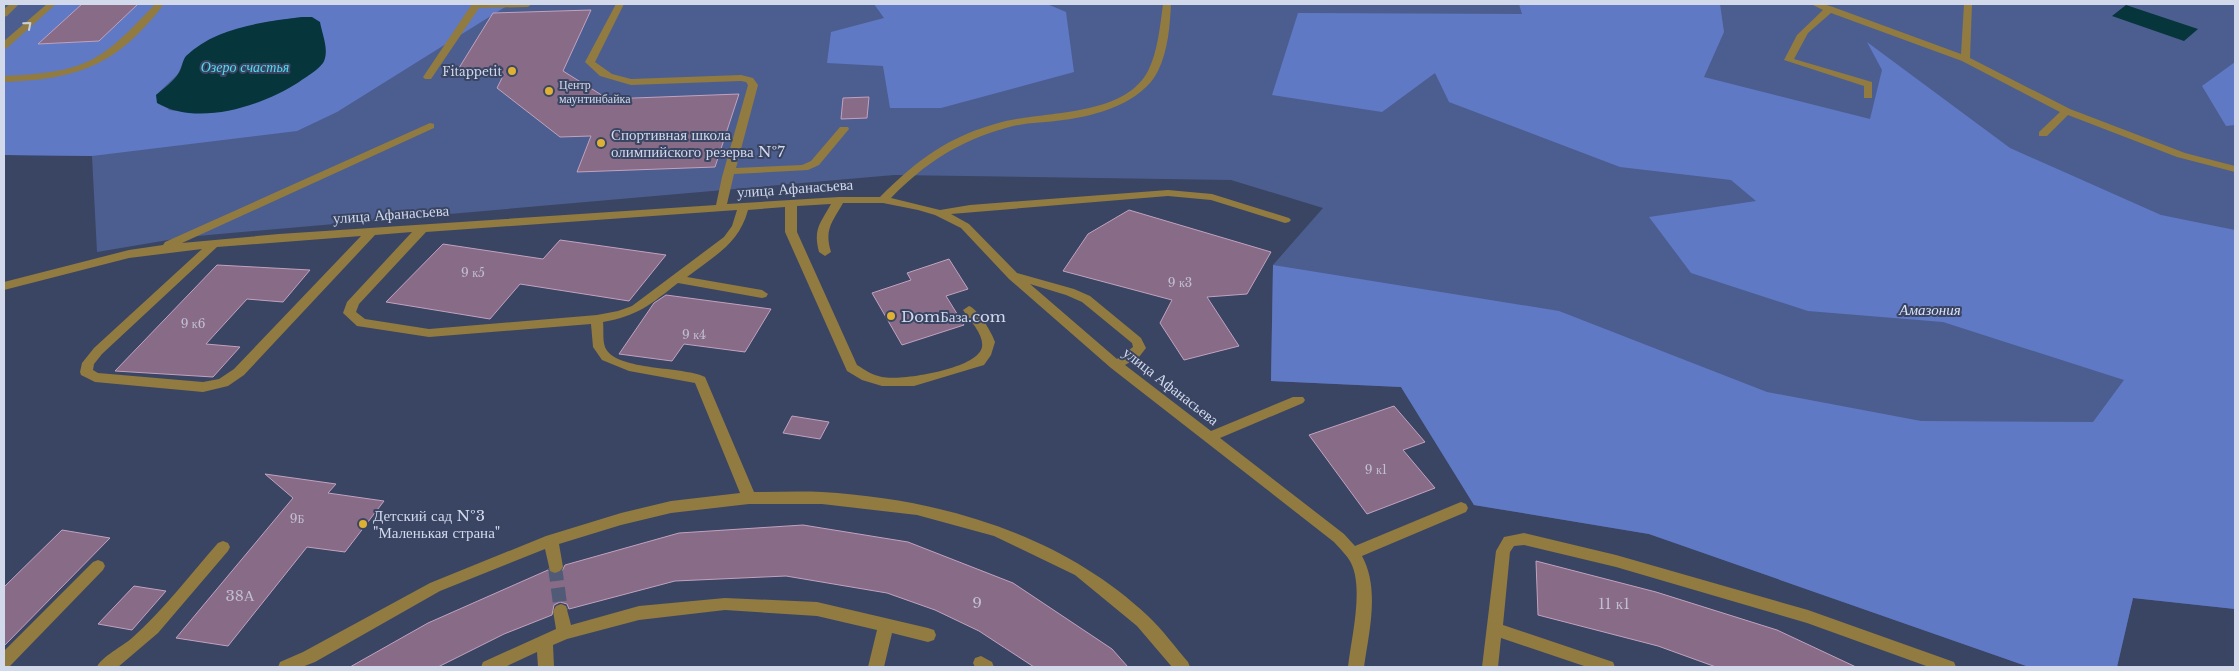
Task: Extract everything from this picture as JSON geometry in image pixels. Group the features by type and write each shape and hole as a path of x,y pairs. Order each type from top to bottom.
{"street":[{"path":"4,14 15,4"},
{"path":"4,46 52,4"},
{"path":"4,79 64,74 85,68 104,58 117,48 160,4"},
{"path":"428,77 476,5 528,4"},
{"path":"620,4 590,62 594,68 615,80 631,82 742,78 750,80 753,85 727,177 721,209"},
{"path":"883,200 918,166 938,153 974,135 1006,124 1089,112 1109,105 1139,88 1152,72 1159,52 1167,4"},
{"path":"1815,4 1965,59 2066,111 2180,155 2235,169"},
{"path":"1965,59 1968,4"},
{"path":"1830,9 1809,24 1797,40 1789,60 1869,84 1868,96"},
{"path":"2043,134 2066,111"},
{"path":"162,249 430,126"},
{"path":"730,170 804,168 815,163 844,129"},
{"path":"939,213 970,208 1168,192 1212,197 1285,220"},
{"path":"825,252 821,237 824,227 839,200"},
{"name":"улица Афанасьева","path":"4,286 128,254 214,244 839,200 883,200 920,207 939,213 965,226 1013,276 1116,365 1339,538 1352,552 1362,572 1363,600 1356,667"},
{"path":"791,204 792,232 852,368 864,378 885,383 911,383 979,362 990,348 990,341 969,310"},
{"path":"423,228 353,302 349,313 361,323 429,333 597,319 620,315 636,309 728,240 738,226 743,208"},
{"path":"214,244 98,351 88,363 86,372 95,376 203,387 223,382 239,372 371,232"},
{"path":"1013,276 1070,292 1086,299 1137,341 1140,348 1135,354 1116,365"},
{"path":"676,279 762,294"},
{"path":"597,319 600,350 611,361 628,367 694,376 700,380 749,498"},
{"path":"1210,437 1298,400"},
{"path":"286,667 309,657 435,587 551,540 621,519 671,508 749,498 822,498 917,509 998,531 1080,571 1143,621 1182,667"},
{"path":"1352,552 1461,508"},
{"path":"1490,667 1503,551 1509,541 1524,539 1616,561 1808,617 1948,667"},
{"path":"551,540 555,568"},
{"path":"105,667 122,657 146,635 223,547"},
{"path":"4,661 98,566"},
{"path":"489,667 564,633 639,613 725,604 817,609 928,635"},
{"path":"560,611 564,633"},
{"path":"876,667 886,625"},
{"path":"1494,629 1607,667"},
{"path":"545,641 546,667"}],"green space":[{"name":"Амазония","path":"4,4 2235,4 2235,609 2133,598 2117,667 2029,667 1649,534 1474,505 1401,387 1271,381 1273,265 1323,208 1231,180 894,175 186,237 97,252 92,156 4,155"},
{"path":"52,4 82,4 39,44 78,42 118,4 510,4 337,112 297,131 92,156 4,155 4,46","holes":["312,17 225,111 193,113 169,110 156,95 178,74 185,58 221,34 267,22"]},
{"path":"874,4 1047,4 1066,12 1074,72 941,108 890,108 883,66 827,63 831,32 884,18"},
{"path":"1519,4 1720,4 1724,32 1704,77 1870,119 1882,70 1867,42 2010,148 2161,215 2235,230 2235,609 2133,598 2117,667 2029,667 1649,534 1474,505 1401,387 1271,381 1273,265 1559,311 1767,392 1921,421 2093,422 2124,380 1943,322 1808,311 1691,273 1649,217 1756,201 1731,180 1620,167 1449,102 1435,73 1382,112 1272,95 1298,13 1522,14"},
{"path":"2235,62 2235,125 2226,126 2202,86"}],"water":[{"path":"2126,5 2198,29 2184,41 2112,16"},
{"name":"Озеро счастья","path":"312,17 320,22 325,42 325,58 321,66 315,71 284,91 249,106 210,113 191,113 173,110 157,103 156,95 176,77 186,56 211,38 256,24"}],"building":[{"path":"82,4 138,4 99,41 38,44"},
{"name":"Центр маунтинбайка","path":"591,10 563,71 608,99 739,94 715,167 577,172 591,136 560,137 497,88 504,74 454,76 493,13"},
{"path":"869,97 867,118 841,119 843,98"},
{"path":"1129,210 1271,252 1247,294 1207,297 1239,346 1184,360 1160,323 1172,300 1063,271 1088,234"},
{"path":"560,240 666,255 629,301 520,284 490,319 386,302 443,244 543,259"},
{"path":"949,259 968,289 946,296 964,325 902,345 872,293 911,280 907,273"},
{"path":"217,265 310,270 283,302 247,299 206,344 240,347 213,377 115,371"},
{"path":"666,295 771,309 745,352 684,344 672,361 619,354 654,303"},
{"path":"1394,406 1425,442 1403,450 1435,488 1367,514 1309,435"},
{"path":"792,416 829,422 820,439 783,433"},
{"path":"265,474 336,484 328,493 384,501 345,552 307,547 228,646 176,638 293,498"},
{"path":"803,525 908,542 1013,583 1112,649 1128,667 1034,667 979,631 935,610 887,593 786,576 675,581 569,609 567,604 560,602 554,605 552,615 504,634 438,667 350,667 428,623 548,570 554,575 561,573 565,565 679,533"},
{"path":"62,530 110,538 4,646 4,587"},
{"path":"1536,561 1656,592 1777,630 1856,667 1716,667 1658,646 1538,615"},
{"path":"134,586 166,591 132,630 98,624"}],"tunnel":[{"path":"555,567 561,611"}],"place":[{"name":"Fitappetit","path":"512,71"},
{"name":"Центр маунтинбайка","path":"549,91"},
{"name":"Спортивная школа олимпийского резерва №7","path":"601,143"},
{"name":"DomБаза.com","path":"891,316"},
{"name":"Детский сад №3 \"Маленькая страна\"","path":"363,524"}]}
